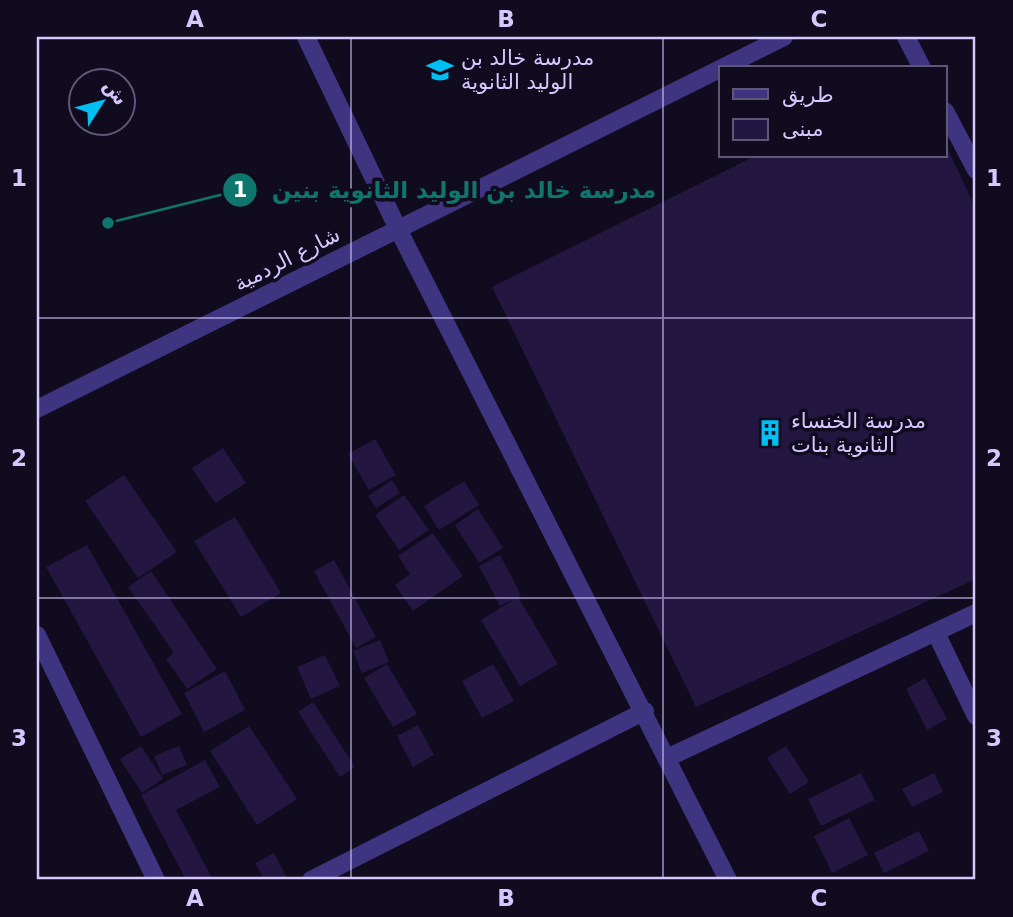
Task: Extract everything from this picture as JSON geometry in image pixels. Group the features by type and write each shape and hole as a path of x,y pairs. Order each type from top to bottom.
{"street":[{"path":"306,37 398,229 645,711 728,880"},
{"name":"شارع الردمية","path":"726,66 784,37"},
{"path":"905,37 921,66"},
{"name":"شارع الردمية","path":"37,409 719,69"},
{"path":"946,113 976,170"},
{"path":"667,758 976,613"},
{"path":"936,633 976,716"},
{"path":"37,635 156,880"},
{"path":"311,880 645,711"}],"building":[{"name":"مدرسة الخنساء الثانوية بنات","path":"946,145 976,209 976,579 696,707 492,287 751,158 946,158"},
{"path":"375,439 396,475 369,490 348,454"},
{"path":"223,448 246,483 215,503 192,468"},
{"path":"124,475 177,552 138,578 85,501"},
{"path":"392,480 400,493 376,508 368,496"},
{"path":"464,481 479,505 439,530 424,506"},
{"path":"404,495 429,530 399,550 375,515"},
{"path":"478,509 503,548 479,563 455,525"},
{"path":"235,517 281,593 241,617 194,541"},
{"path":"433,533 463,576 413,611 395,585 410,574 398,556"},
{"path":"87,545 182,714 141,737 46,567"},
{"path":"500,555 521,595 518,597 558,664 520,686 481,620 515,599 500,606 479,566"},
{"path":"334,560 376,637 356,648 314,571"},
{"path":"151,571 217,669 187,689 166,659 174,653 128,587"},
{"path":"380,640 389,662 362,673 353,651"},
{"path":"325,655 340,686 311,699 297,667"},
{"path":"387,664 417,714 393,727 364,678"},
{"path":"493,664 514,701 482,718 462,681"},
{"path":"225,671 245,710 204,732 184,693"},
{"path":"925,678 947,719 927,730 906,689"},
{"path":"313,702 355,767 340,777 298,712"},
{"path":"418,725 434,755 413,767 397,736"},
{"path":"249,726 297,799 257,825 210,751"},
{"path":"141,746 163,779 142,793 120,759"},
{"path":"179,746 187,765 162,775 154,756"},
{"path":"786,746 809,782 790,794 767,758"},
{"path":"205,760 220,787 176,810 213,880 186,880 141,795"},
{"path":"861,773 875,800 821,826 808,799"},
{"path":"934,773 943,792 912,807 902,789"},
{"path":"849,818 868,855 832,873 814,836"},
{"path":"919,831 929,851 884,873 874,853"},
{"path":"274,853 287,878 264,880 255,863"}],"place":[{"name":"مدرسة خالد بن الوليد الثانوية","path":"440,70"},
{"name":"مدرسة خالد بن الوليد الثانوية بنين","path":"108,223"},
{"name":"مدرسة الخنساء الثانوية بنات","path":"770,433"}]}
